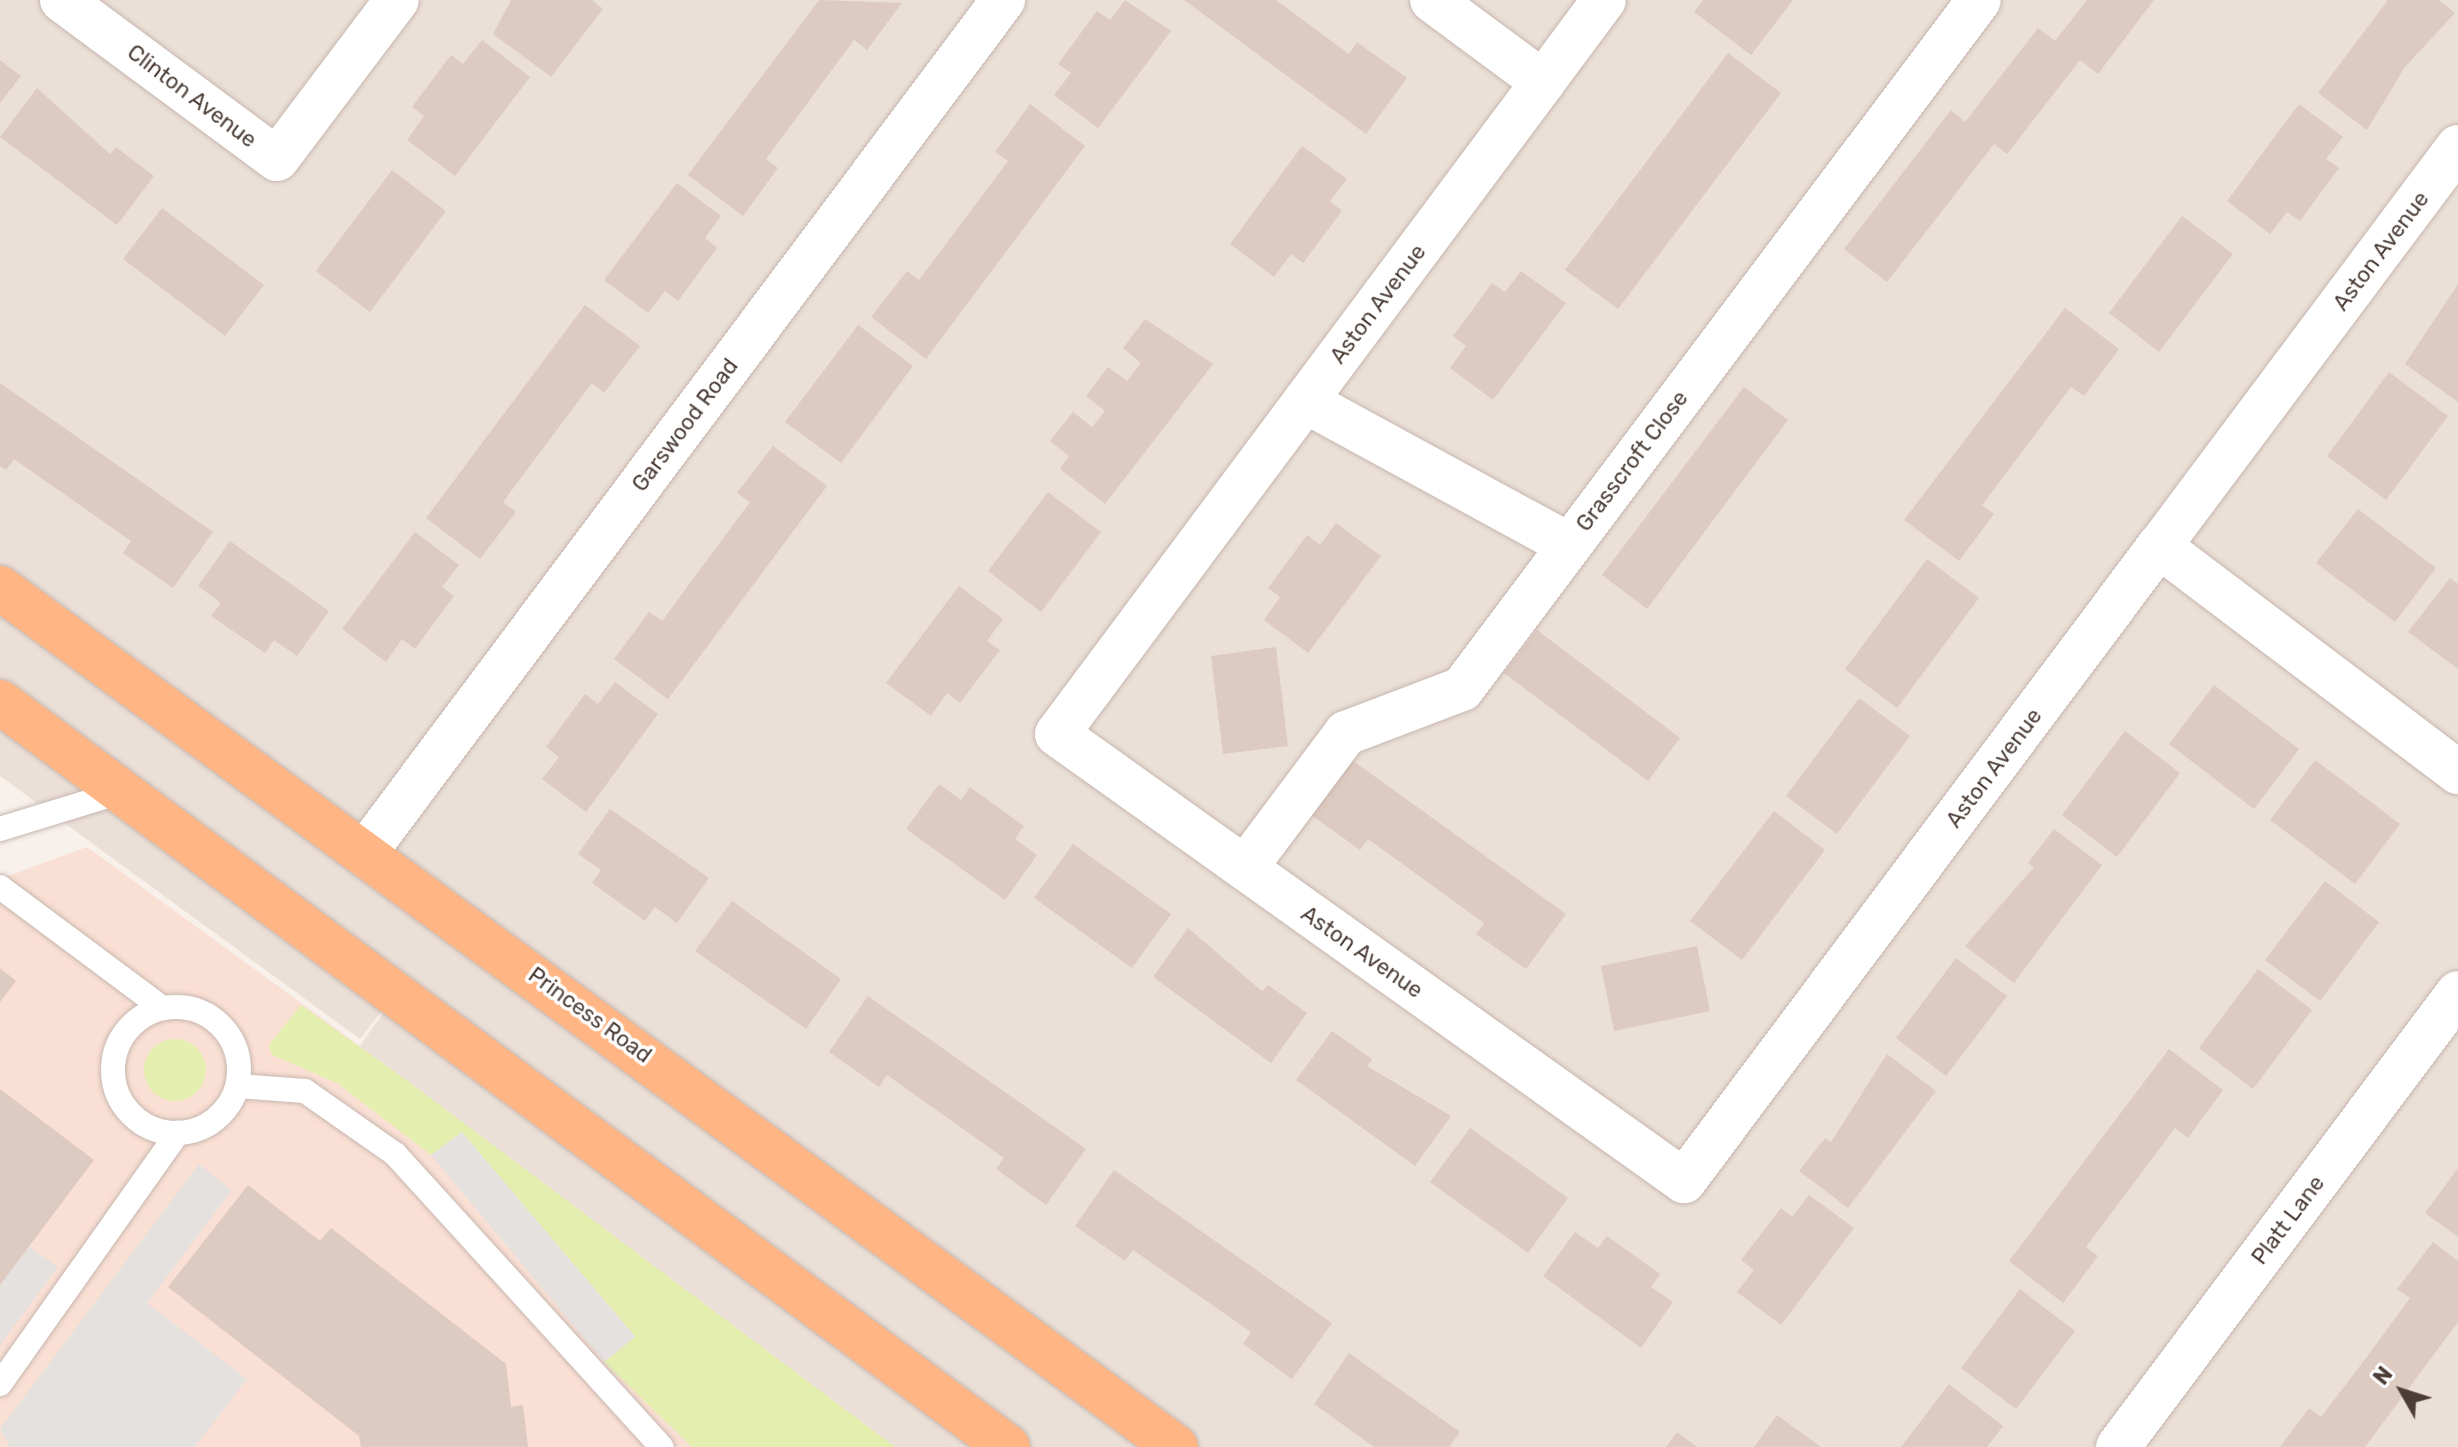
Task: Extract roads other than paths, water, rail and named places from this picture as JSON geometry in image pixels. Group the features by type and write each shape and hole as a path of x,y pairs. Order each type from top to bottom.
{"highway":[{"name":"Princess Road","path":"0,588 367,850 1176,1447"},
{"path":"0,702 1008,1447"}],"street":[{"name":"Clinton Avenue","path":"62,0 277,159 397,0"},
{"name":"Garswood Road","path":"367,850 1003,0"},
{"path":"1432,0 1543,82"},
{"name":"Aston Avenue","path":"1604,0 1057,734 1684,1181 2458,147"},
{"name":"Grasscroft Close","path":"1245,868 1346,733 1462,689 1979,0"},
{"path":"1305,401 1569,545"},
{"path":"2159,546 2458,772"},
{"name":"Platt Lane","path":"2118,1447 2458,993"}],"lane":[{"path":"0,829 120,792"},
{"path":"0,887 161,1007"},
{"path":"183,1006 222,1025 237,1053 238,1086 215,1119 178,1133 158,1131 125,1108 112,1070 125,1031 161,1007 183,1006"},
{"path":"238,1086 305,1091 395,1154 662,1447"},
{"path":"0,1384 178,1133"}]}
